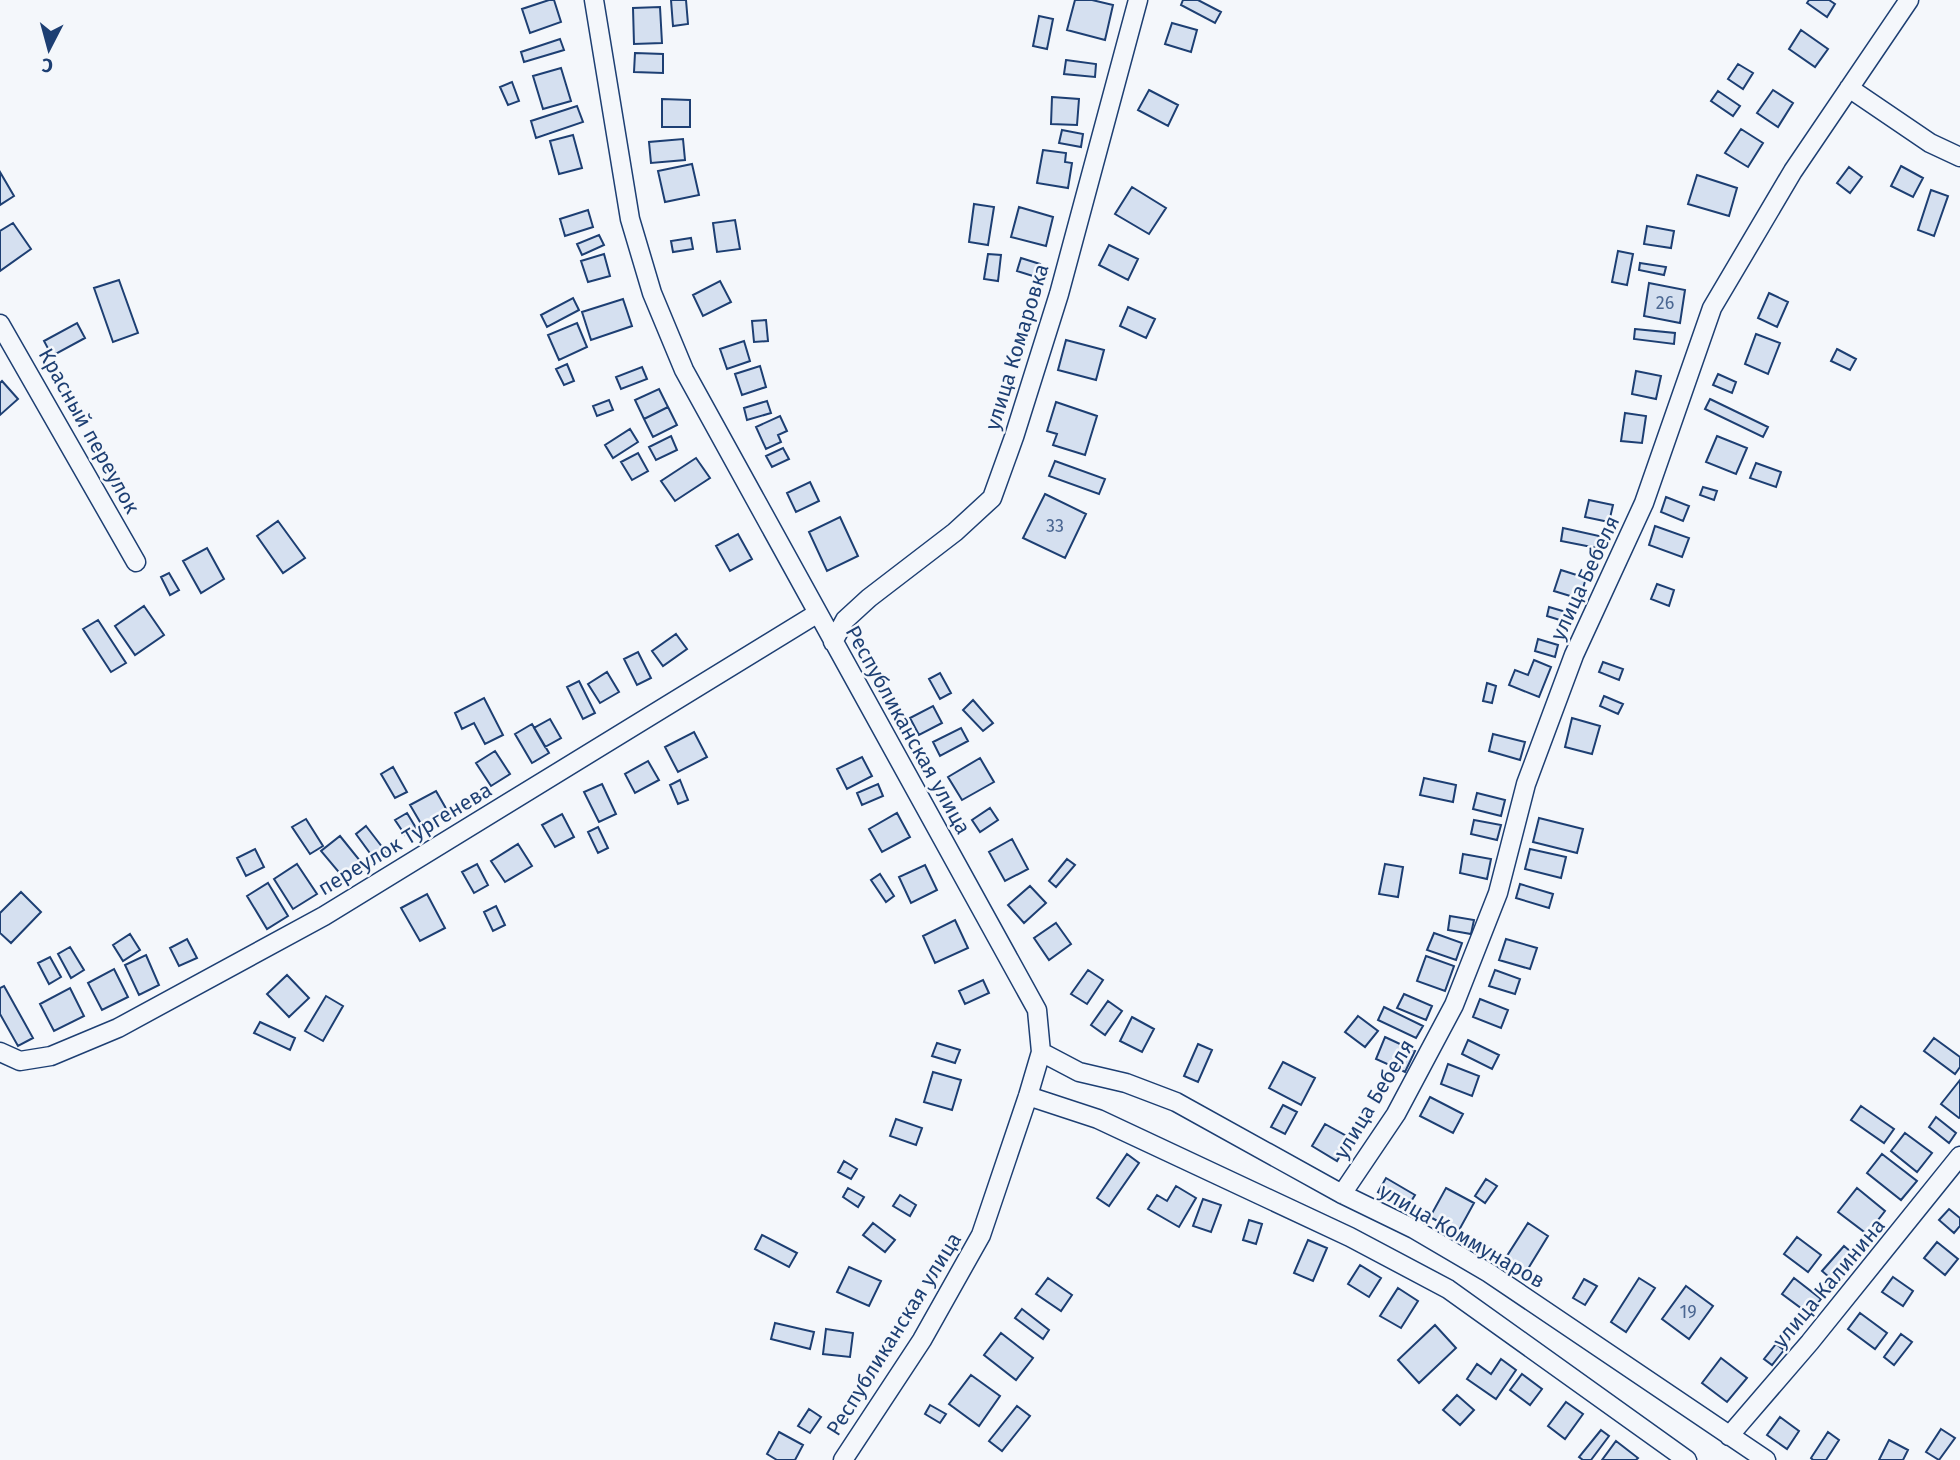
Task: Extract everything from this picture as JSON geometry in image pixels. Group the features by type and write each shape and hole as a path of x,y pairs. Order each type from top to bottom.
{"street":[{"name":"Республиканская улица","path":"594,0 630,219 652,293 684,370 1037,1010 1041,1052 981,1235 922,1340 843,1460"},
{"name":"улица Комаровка","path":"833,642 845,620 869,597 954,532 992,498 1059,294 1138,0"},
{"name":"улица Бебеля","path":"1342,1194 1396,1114 1454,1004 1498,893 1525,784 1574,655 1644,503 1712,308 1793,171 1909,0"},
{"path":"1849,88 1930,143 1960,157"},
{"name":"Красный переулок","path":"0,324 136,562"},
{"name":"переулок Тургенева","path":"0,1052 20,1061 51,1056 118,1028 324,915 818,613"},
{"name":"улица Коммунаров","path":"1041,1052 1079,1072 1126,1083 1175,1102 1342,1194 1414,1229 1489,1273 1766,1460"},
{"path":"1028,1096 1098,1119 1350,1237 1448,1289 1687,1460"},
{"name":"улица Калинина","path":"1729,1436 1819,1332 1960,1156"}],"building":[{"path":"554,0 561,22 530,33 522,9"},
{"path":"671,0 686,0 688,24 673,26"},
{"path":"1075,0 1092,0 1113,5 1105,40 1067,30"},
{"path":"1183,0 1198,0 1221,12 1215,23 1181,5"},
{"path":"1809,0 1829,0 1835,4 1827,17 1807,3"},
{"path":"660,7 662,43 634,44 633,8"},
{"path":"1039,16 1053,19 1047,49 1033,46"},
{"path":"1172,23 1197,30 1191,52 1165,44"},
{"path":"1801,30 1828,49 1815,67 1789,49"},
{"path":"560,39 564,50 524,62 521,52"},
{"path":"635,53 663,54 663,73 634,72"},
{"path":"1066,60 1096,64 1095,77 1064,74"},
{"path":"1738,64 1753,73 1743,89 1728,79"},
{"path":"561,68 571,101 543,109 533,76"},
{"path":"512,82 519,101 508,105 500,87"},
{"path":"1149,90 1178,105 1168,126 1138,110"},
{"path":"1773,90 1793,103 1778,127 1757,113"},
{"path":"1718,91 1740,106 1733,116 1711,101"},
{"path":"1052,97 1079,99 1077,125 1051,124"},
{"path":"662,99 690,100 690,127 662,127"},
{"path":"577,106 583,122 536,138 531,121"},
{"path":"1741,129 1763,143 1748,167 1725,153"},
{"path":"1062,130 1083,134 1081,147 1059,143"},
{"path":"573,135 582,168 559,174 550,141"},
{"path":"683,139 685,160 651,163 649,142"},
{"path":"1043,150 1066,153 1065,162 1072,163 1068,188 1037,183"},
{"path":"692,164 699,195 665,202 658,171"},
{"path":"1901,166 1923,178 1913,197 1891,186"},
{"path":"1849,167 1862,177 1850,193 1837,183"},
{"path":"0,172 14,196 0,205"},
{"path":"1697,175 1737,188 1729,216 1688,204"},
{"path":"1132,187 1166,208 1149,234 1115,214"},
{"path":"1931,190 1948,196 1934,236 1918,230"},
{"path":"974,204 994,207 988,245 969,242"},
{"path":"1019,207 1053,217 1046,246 1011,237"},
{"path":"588,210 593,227 565,236 560,219"},
{"path":"735,220 740,249 717,252 713,223"},
{"path":"13,223 31,249 0,271 0,231"},
{"path":"1647,226 1674,231 1671,248 1644,244"},
{"path":"599,235 604,245 582,255 577,244"},
{"path":"691,238 693,249 673,252 671,241"},
{"path":"1109,245 1138,259 1128,280 1099,265"},
{"path":"1618,251 1633,254 1627,285 1612,282"},
{"path":"604,254 610,276 588,282 581,261"},
{"path":"988,254 1001,255 998,281 984,279"},
{"path":"1021,258 1040,264 1036,277 1017,271"},
{"path":"1640,263 1666,267 1664,275 1639,270"},
{"path":"119,280 138,333 113,342 94,288"},
{"path":"720,281 731,302 703,316 693,295"},
{"path":"1649,283 1685,290 1680,323 1644,316"},
{"path":"1769,293 1788,302 1777,327 1758,318"},
{"path":"573,298 579,310 547,327 541,315"},
{"path":"623,299 632,326 591,340 582,312"},
{"path":"1128,307 1155,319 1146,338 1120,326"},
{"path":"766,320 768,341 754,342 752,321"},
{"path":"77,323 85,338 52,356 44,341"},
{"path":"577,323 587,347 559,360 548,335"},
{"path":"1635,329 1675,333 1674,344 1634,339"},
{"path":"1756,334 1780,343 1768,374 1745,364"},
{"path":"1066,340 1104,350 1096,380 1058,370"},
{"path":"744,341 750,361 727,369 720,349"},
{"path":"1837,349 1856,359 1850,370 1831,361"},
{"path":"567,364 574,381 564,385 556,369"},
{"path":"760,366 766,387 742,395 735,374"},
{"path":"642,367 647,379 621,389 616,377"},
{"path":"1636,371 1661,376 1656,399 1632,394"},
{"path":"1718,374 1736,382 1732,393 1713,385"},
{"path":"2,381 18,399 0,415 0,383"},
{"path":"659,389 668,407 644,419 635,400"},
{"path":"1710,399 1768,427 1763,437 1705,409"},
{"path":"609,400 613,410 597,416 593,406"},
{"path":"767,401 771,413 747,420 744,408"},
{"path":"1056,402 1097,416 1085,455 1053,445 1057,434 1047,431"},
{"path":"668,407 677,425 653,437 644,419"},
{"path":"1625,413 1646,416 1642,443 1621,441"},
{"path":"780,416 787,431 778,435 781,442 766,449 756,427"},
{"path":"630,429 638,442 613,458 605,445"},
{"path":"671,436 677,450 656,460 649,447"},
{"path":"1717,436 1747,448 1736,474 1706,462"},
{"path":"783,448 789,459 772,467 766,456"},
{"path":"638,453 648,471 632,480 621,462"},
{"path":"696,458 710,478 675,501 661,481"},
{"path":"1055,461 1105,479 1099,494 1049,476"},
{"path":"1756,463 1781,472 1776,487 1750,478"},
{"path":"810,482 819,501 796,512 787,493"},
{"path":"1703,487 1717,491 1714,500 1700,495"},
{"path":"1045,494 1086,514 1065,558 1023,538"},
{"path":"1666,497 1689,506 1683,521 1661,512"},
{"path":"1589,500 1613,505 1609,522 1585,517"},
{"path":"840,517 858,556 827,571 809,532"},
{"path":"278,521 305,558 283,573 257,536"},
{"path":"1655,526 1689,538 1682,557 1649,545"},
{"path":"1563,528 1599,536 1597,548 1561,541"},
{"path":"738,534 752,559 730,571 716,546"},
{"path":"207,548 224,579 201,593 183,561"},
{"path":"1561,570 1586,578 1580,599 1554,591"},
{"path":"169,573 179,590 170,595 161,577"},
{"path":"1657,584 1674,590 1669,606 1651,599"},
{"path":"144,606 164,635 135,655 115,626"},
{"path":"1549,607 1566,612 1563,621 1547,616"},
{"path":"98,620 126,663 111,672 83,629"},
{"path":"676,634 687,649 663,666 652,651"},
{"path":"1538,639 1558,645 1555,657 1535,651"},
{"path":"638,652 651,678 637,685 624,659"},
{"path":"1534,660 1551,667 1539,697 1509,685 1515,670 1528,675"},
{"path":"1603,662 1623,669 1619,680 1599,672"},
{"path":"607,672 619,692 600,703 588,684"},
{"path":"940,673 951,693 940,699 929,679"},
{"path":"579,681 595,713 583,719 567,687"},
{"path":"1487,683 1496,686 1492,703 1483,701"},
{"path":"1604,696 1623,704 1618,714 1600,706"},
{"path":"484,698 503,735 485,744 474,723 462,729 455,713"},
{"path":"973,700 993,723 983,731 963,710"},
{"path":"933,706 942,723 919,735 910,718"},
{"path":"1572,718 1600,726 1592,754 1565,747"},
{"path":"550,719 561,738 545,747 534,728"},
{"path":"532,724 549,753 532,763 515,734"},
{"path":"961,728 968,741 940,756 933,742"},
{"path":"694,732 707,757 678,772 665,747"},
{"path":"1493,734 1525,742 1520,760 1489,751"},
{"path":"495,751 510,774 491,786 476,763"},
{"path":"862,757 872,776 847,789 837,769"},
{"path":"980,758 994,782 962,800 948,777"},
{"path":"648,761 659,780 635,793 625,774"},
{"path":"393,767 407,792 395,798 381,774"},
{"path":"1424,778 1456,785 1453,802 1420,795"},
{"path":"680,780 688,800 678,804 670,785"},
{"path":"602,784 616,814 599,822 584,792"},
{"path":"878,784 883,796 862,805 857,793"},
{"path":"436,791 448,812 423,827 410,805"},
{"path":"1477,793 1505,800 1501,816 1473,809"},
{"path":"990,808 998,820 980,832 972,820"},
{"path":"407,813 416,828 405,835 395,820"},
{"path":"897,813 910,837 882,852 869,829"},
{"path":"562,814 574,837 555,847 542,825"},
{"path":"1539,818 1583,829 1577,853 1533,842"},
{"path":"306,819 323,846 310,854 292,827"},
{"path":"1474,820 1501,825 1497,840 1471,834"},
{"path":"366,826 386,852 375,860 356,834"},
{"path":"598,827 608,848 598,853 588,832"},
{"path":"340,836 361,862 342,876 321,851"},
{"path":"1012,839 1028,869 1005,881 989,852"},
{"path":"518,844 532,866 505,882 491,861"},
{"path":"255,849 264,867 246,876 237,858"},
{"path":"1530,849 1566,857 1561,878 1525,869"},
{"path":"1463,854 1491,859 1487,879 1460,873"},
{"path":"1067,859 1075,865 1056,887 1049,881"},
{"path":"297,864 317,894 293,909 274,879"},
{"path":"477,864 488,885 474,893 462,872"},
{"path":"1385,864 1403,867 1398,897 1379,894"},
{"path":"925,865 937,890 911,903 899,877"},
{"path":"880,874 894,896 886,902 871,880"},
{"path":"268,883 288,916 267,929 247,896"},
{"path":"1520,884 1553,894 1549,908 1516,898"},
{"path":"1030,886 1046,903 1024,923 1008,905"},
{"path":"21,892 41,912 11,943 0,933 0,913"},
{"path":"427,894 445,928 420,941 401,908"},
{"path":"496,906 505,925 493,931 484,912"},
{"path":"1450,916 1474,920 1471,934 1448,930"},
{"path":"955,920 968,948 935,963 923,936"},
{"path":"1056,923 1071,944 1049,960 1034,938"},
{"path":"1434,933 1462,943 1456,960 1427,950"},
{"path":"130,934 140,950 123,961 113,945"},
{"path":"187,939 197,958 179,966 170,948"},
{"path":"1506,939 1537,948 1530,969 1499,960"},
{"path":"70,947 84,970 71,978 58,954"},
{"path":"146,955 159,985 139,995 125,965"},
{"path":"1426,956 1454,966 1445,991 1417,981"},
{"path":"50,957 61,977 49,984 38,963"},
{"path":"114,969 128,997 102,1010 88,983"},
{"path":"1088,970 1103,980 1087,1004 1071,994"},
{"path":"1495,970 1520,979 1515,994 1489,986"},
{"path":"287,975 309,998 289,1017 267,994"},
{"path":"983,980 989,993 965,1004 959,991"},
{"path":"4,986 33,1038 18,1046 0,1014 0,988"},
{"path":"70,988 84,1016 54,1031 40,1004"},
{"path":"1404,994 1432,1006 1426,1020 1397,1008"},
{"path":"326,996 343,1006 323,1041 305,1031"},
{"path":"1480,999 1508,1010 1501,1028 1473,1017"},
{"path":"1108,1001 1122,1011 1105,1035 1091,1025"},
{"path":"1384,1007 1423,1026 1416,1038 1378,1020"},
{"path":"1358,1016 1378,1031 1365,1047 1345,1032"},
{"path":"1132,1017 1154,1029 1142,1052 1120,1041"},
{"path":"260,1022 295,1038 290,1050 254,1033"},
{"path":"1385,1037 1415,1051 1405,1072 1376,1059"},
{"path":"1934,1038 1960,1057 1960,1067 1955,1074 1924,1051"},
{"path":"1468,1040 1499,1055 1492,1069 1462,1054"},
{"path":"937,1043 960,1050 955,1063 932,1056"},
{"path":"1198,1044 1212,1050 1198,1082 1184,1076"},
{"path":"1283,1062 1315,1078 1301,1105 1269,1088"},
{"path":"1448,1064 1479,1076 1472,1096 1441,1084"},
{"path":"933,1072 961,1080 952,1110 924,1102"},
{"path":"1960,1080 1960,1117 1959,1118 1941,1104"},
{"path":"1430,1097 1463,1114 1453,1133 1420,1116"},
{"path":"1283,1105 1297,1112 1285,1134 1271,1127"},
{"path":"1861,1106 1894,1129 1884,1143 1851,1120"},
{"path":"1936,1117 1956,1133 1949,1143 1929,1127"},
{"path":"896,1119 922,1128 916,1145 890,1136"},
{"path":"1325,1124 1350,1138 1337,1161 1312,1146"},
{"path":"1905,1133 1932,1153 1917,1172 1891,1151"},
{"path":"1127,1154 1139,1163 1109,1206 1097,1198"},
{"path":"1882,1154 1917,1181 1901,1200 1867,1173"},
{"path":"844,1161 857,1169 851,1179 838,1172"},
{"path":"1386,1178 1415,1195 1407,1208 1378,1192"},
{"path":"1486,1179 1497,1186 1485,1203 1475,1196"},
{"path":"1176,1186 1196,1198 1179,1227 1148,1209 1157,1195 1167,1201"},
{"path":"848,1188 864,1197 858,1207 843,1197"},
{"path":"1446,1188 1474,1203 1458,1232 1430,1217"},
{"path":"1857,1188 1885,1211 1867,1234 1838,1212"},
{"path":"900,1195 916,1205 910,1216 893,1206"},
{"path":"1203,1199 1221,1205 1211,1232 1193,1226"},
{"path":"1949,1209 1960,1218 1960,1226 1954,1233 1939,1220"},
{"path":"1249,1220 1262,1224 1256,1244 1243,1240"},
{"path":"873,1223 895,1240 885,1252 863,1235"},
{"path":"1528,1223 1548,1236 1526,1272 1505,1259"},
{"path":"762,1235 797,1253 789,1267 755,1249"},
{"path":"1797,1237 1821,1255 1808,1272 1784,1254"},
{"path":"1308,1240 1327,1248 1313,1281 1294,1273"},
{"path":"1937,1242 1958,1259 1945,1275 1924,1258"},
{"path":"1844,1246 1858,1258 1837,1284 1822,1271"},
{"path":"1360,1265 1381,1278 1369,1297 1348,1284"},
{"path":"849,1267 881,1281 869,1306 837,1292"},
{"path":"1893,1277 1913,1291 1903,1306 1882,1292"},
{"path":"1048,1278 1072,1295 1061,1311 1036,1294"},
{"path":"1639,1278 1655,1288 1626,1332 1611,1322"},
{"path":"1794,1278 1821,1299 1809,1314 1782,1294"},
{"path":"1584,1279 1597,1286 1585,1305 1573,1298"},
{"path":"1686,1286 1713,1306 1689,1339 1662,1319"},
{"path":"1398,1288 1418,1301 1401,1328 1380,1316"},
{"path":"1022,1309 1049,1330 1043,1339 1015,1318"},
{"path":"1860,1313 1887,1333 1875,1349 1848,1329"},
{"path":"775,1323 814,1332 810,1349 771,1339"},
{"path":"1435,1325 1456,1348 1419,1383 1398,1360"},
{"path":"826,1329 853,1333 850,1357 823,1354"},
{"path":"1001,1333 1033,1358 1016,1380 984,1355"},
{"path":"1901,1334 1912,1342 1894,1365 1884,1357"},
{"path":"1776,1344 1784,1350 1772,1365 1764,1359"},
{"path":"1721,1358 1747,1378 1727,1402 1702,1383"},
{"path":"1501,1359 1516,1370 1496,1399 1467,1379 1477,1364 1491,1374"},
{"path":"1522,1374 1542,1389 1530,1405 1510,1390"},
{"path":"971,1375 1000,1396 979,1426 949,1404"},
{"path":"1457,1395 1474,1410 1460,1425 1443,1410"},
{"path":"1566,1402 1583,1414 1565,1439 1548,1426"},
{"path":"930,1405 946,1414 940,1423 925,1414"},
{"path":"1017,1406 1030,1416 1002,1451 989,1441"},
{"path":"809,1409 821,1417 810,1433 798,1426"},
{"path":"1780,1417 1799,1431 1787,1449 1767,1435"},
{"path":"1941,1429 1955,1438 1939,1460 1926,1452"},
{"path":"1601,1430 1609,1436 1591,1460 1583,1460 1579,1457"},
{"path":"779,1432 803,1445 795,1460 777,1460 767,1454"},
{"path":"1828,1432 1839,1440 1826,1460 1813,1460 1811,1458"},
{"path":"1889,1440 1908,1450 1903,1460 1879,1460"},
{"path":"1616,1441 1638,1458 1602,1460"}]}
